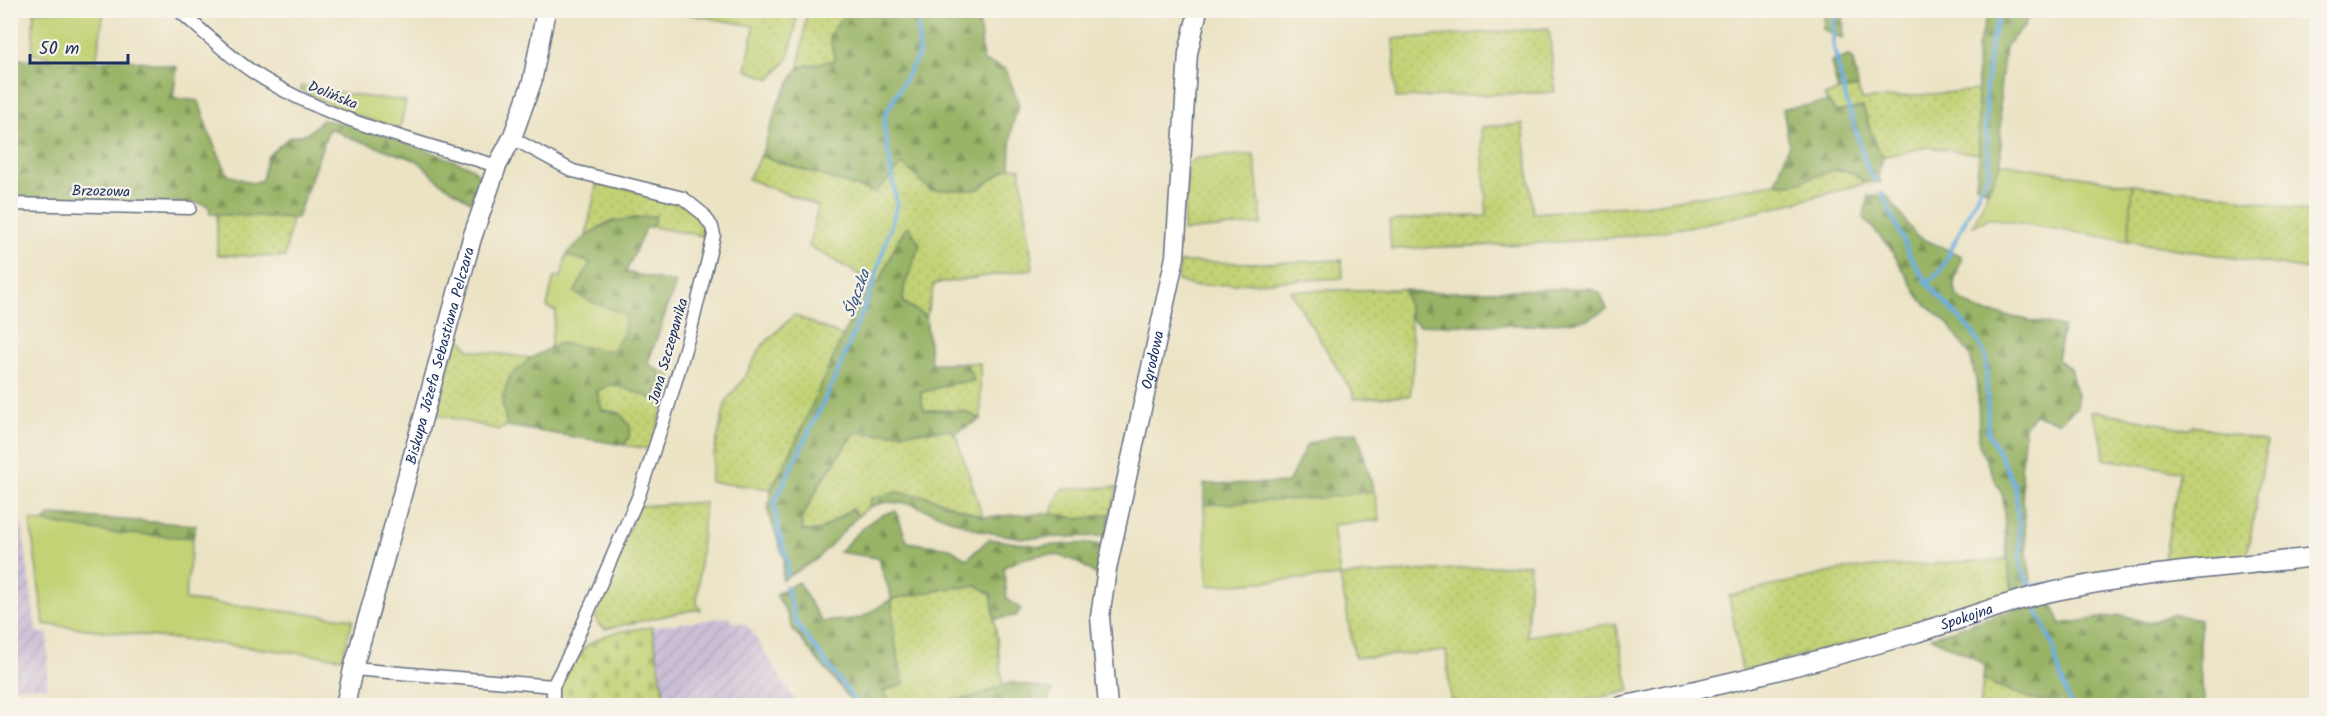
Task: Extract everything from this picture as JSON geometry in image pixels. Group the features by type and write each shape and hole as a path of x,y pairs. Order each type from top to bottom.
{"street":[{"name":"Dolińska","path":"178,10 253,72 306,102 344,117 497,166"},
{"name":"Biskupa Józefa Sebastiana Pelczara","path":"345,705 352,669 381,572 472,238 497,166 512,138 532,82 546,10"},
{"name":"Ogrodowa","path":"1108,705 1100,617 1107,569 1175,257 1188,53 1198,10"},
{"name":"Jana Szczepanika","path":"512,138 573,171 683,198 703,214 712,227 714,236 680,366 639,495 573,647 553,686"},
{"name":"Brzozowa","path":"10,204 190,208"},
{"name":"Spokojna","path":"1621,705 1690,692 1815,663 1928,630 2008,603 2051,592 2122,580 2316,557"},
{"path":"352,669 553,686 553,705"}],"shaded area":[{"path":"11,520 19,521 22,525 36,631 48,635 47,687 11,686"},
{"path":"729,617 733,622 743,623 749,627 798,705 666,705 652,627"}],"green space":[{"path":"34,11 104,11 96,62 51,61 48,56 32,54"},
{"path":"670,11 796,11 795,30 788,59 771,79 746,70 754,26"},
{"path":"807,11 845,11 830,36 836,60 799,67"},
{"path":"845,11 991,11 979,19 983,61 1006,69 1019,105 1012,126 1010,167 976,190 930,190 903,164 875,193 761,156 779,101 799,67 835,60 829,36"},
{"path":"1825,11 1844,11 1843,39 1823,29"},
{"path":"1989,11 2046,11 2030,14 2024,27 2005,46 2000,91 2001,163 1987,191 1976,185 1979,154 1977,47"},
{"path":"1549,28 1555,92 1396,98 1393,39"},
{"path":"1849,56 1853,61 1858,87 1838,91 1831,62"},
{"path":"120,58 177,67 173,98 199,101 208,131 228,175 252,183 262,180 267,157 288,138 308,133 322,120 378,133 471,167 479,175 471,202 439,181 418,161 329,128 297,218 210,214 209,206 198,203 11,200 11,59 96,62"},
{"path":"301,86 406,101 400,129 345,112 301,90"},
{"path":"1858,87 1861,100 1978,90 1979,154 1928,147 1883,157 1876,147 1863,107 1836,112 1824,96"},
{"path":"1828,102 1836,112 1863,107 1876,147 1883,157 1878,175 1881,182 1865,183 1856,175 1838,170 1801,182 1776,183 1789,144 1783,109"},
{"path":"1523,124 1533,213 1654,204 1776,183 1791,184 1838,170 1856,175 1865,183 1754,213 1650,233 1577,241 1391,249 1389,221 1430,217 1487,216 1481,127"},
{"path":"1254,154 1262,224 1183,231 1188,164 1197,158"},
{"path":"761,156 875,193 903,164 976,190 1010,167 1020,168 1033,269 934,284 926,317 903,302 908,227 898,240 879,283 868,280 809,246 818,206 748,179"},
{"path":"2001,163 2133,185 2128,241 1989,218 1973,226"},
{"path":"597,182 681,201 700,218 709,237 652,227 655,216 608,222 586,236"},
{"path":"2133,185 2224,195 2316,213 2316,271 2128,241"},
{"path":"1887,195 1916,236 1962,256 1954,283 1957,297 1977,310 2063,327 2057,360 2070,368 2077,396 2077,407 2059,422 2035,415 2025,426 2021,473 2031,579 2028,592 2013,596 2007,559 2003,497 1979,445 1978,388 1970,356 1949,325 1921,300 1890,248 1863,217 1868,196"},
{"path":"217,214 292,218 285,257 217,255"},
{"path":"656,216 652,227 646,227 626,272 676,283 648,363 658,370 662,382 653,398 612,384 597,391 602,410 620,413 630,426 629,437 624,445 507,426 502,400 510,376 531,358 559,343 612,350 596,304 574,293 590,263 566,255 587,236 606,225 628,219"},
{"path":"908,226 920,244 904,288 903,302 926,317 931,363 966,363 974,381 954,383 920,393 924,410 963,411 981,419 955,433 948,430 875,434 855,432 821,482 801,519 803,531 819,531 852,509 858,516 817,559 782,580 784,558 768,512 771,489 791,452 868,280 879,283 898,240"},
{"path":"566,255 590,263 574,293 625,314 624,333 612,351 560,343 550,348 556,311 547,307 554,276 561,278"},
{"path":"1342,260 1343,278 1193,286 1178,281 1180,262 1262,263"},
{"path":"1589,288 1600,293 1607,309 1586,320 1532,325 1419,325 1411,319 1404,289 1419,293"},
{"path":"1404,289 1412,342 1413,369 1410,396 1354,399 1353,393 1290,291"},
{"path":"794,315 845,337 791,452 771,489 710,482 726,401 742,381 762,346"},
{"path":"457,335 470,350 531,358 509,380 504,395 507,426 499,430 436,414"},
{"path":"966,363 980,363 981,419 963,411 924,410 920,393 954,383 974,381"},
{"path":"658,370 671,376 653,445 648,449 624,445 629,437 620,413 602,410 597,390 612,384 653,398 662,382"},
{"path":"2097,411 2187,429 2194,425 2267,442 2246,561 2163,565 2180,471 2104,459 2102,440 2091,412"},
{"path":"949,430 955,433 983,517 964,511 871,498 869,507 858,516 851,509 819,531 803,531 801,520 821,482 855,432 875,434"},
{"path":"1357,432 1374,491 1322,498 1204,505 1204,484 1288,483 1307,444"},
{"path":"1118,487 1110,514 1080,519 1051,513 1062,489"},
{"path":"1374,491 1380,520 1333,525 1340,576 1208,586 1204,505 1322,498"},
{"path":"897,492 929,497 983,517 1051,513 1080,519 1110,514 1107,536 1022,538 981,531 911,504 886,502 869,507 871,498"},
{"path":"705,502 697,603 701,610 605,629 598,624 596,617 638,506"},
{"path":"896,511 907,542 950,548 967,559 989,539 1039,546 1090,543 1104,546 1099,577 1075,561 1053,555 1031,557 1004,567 1007,599 1021,609 1016,616 995,619 991,594 978,586 950,588 892,599 878,558 839,552 871,521 887,513"},
{"path":"51,515 196,525 193,538 111,533 43,522"},
{"path":"30,520 111,533 193,538 185,600 353,619 342,658 44,624"},
{"path":"2007,559 2013,596 1885,634 1742,671 1729,596 1845,569"},
{"path":"1530,564 1527,636 1615,623 1630,691 1563,705 1451,705 1446,651 1355,658 1340,576"},
{"path":"798,582 822,622 861,618 892,599 894,639 904,684 883,691 891,702 919,704 975,697 1010,682 1052,690 1047,705 855,705 793,630 776,594"},
{"path":"979,586 991,594 1003,685 975,697 919,704 891,702 883,691 904,684 894,639 892,599 950,588"},
{"path":"2049,598 2061,624 2121,615 2149,623 2172,614 2200,619 2200,669 2205,705 2056,705 2053,702 2028,698 1983,680 1984,666 1978,661 1931,637"},
{"path":"652,627 666,705 557,706 561,681 571,661 588,645 610,634"},
{"path":"1983,680 2028,698 2053,702 2056,705 1980,706"}],"waterway":[{"name":"Ślączka","path":"787,575 788,563 779,533 774,503 836,376 873,285 897,205 884,128 885,115 919,54 918,10"},
{"path":"1834,10 1833,43 1844,92 1867,168 1875,181"},
{"path":"1927,283 1941,270 1989,171 1986,87 1991,44 1999,16 2004,10"},
{"path":"1882,193 1910,256 1927,283 1974,334 1986,357 1988,432 2015,485 2020,566 2030,586 2050,584"},
{"name":"Ślączka","path":"786,586 796,623 859,706"},
{"path":"2037,610 2054,648 2057,665 2071,706"}]}
